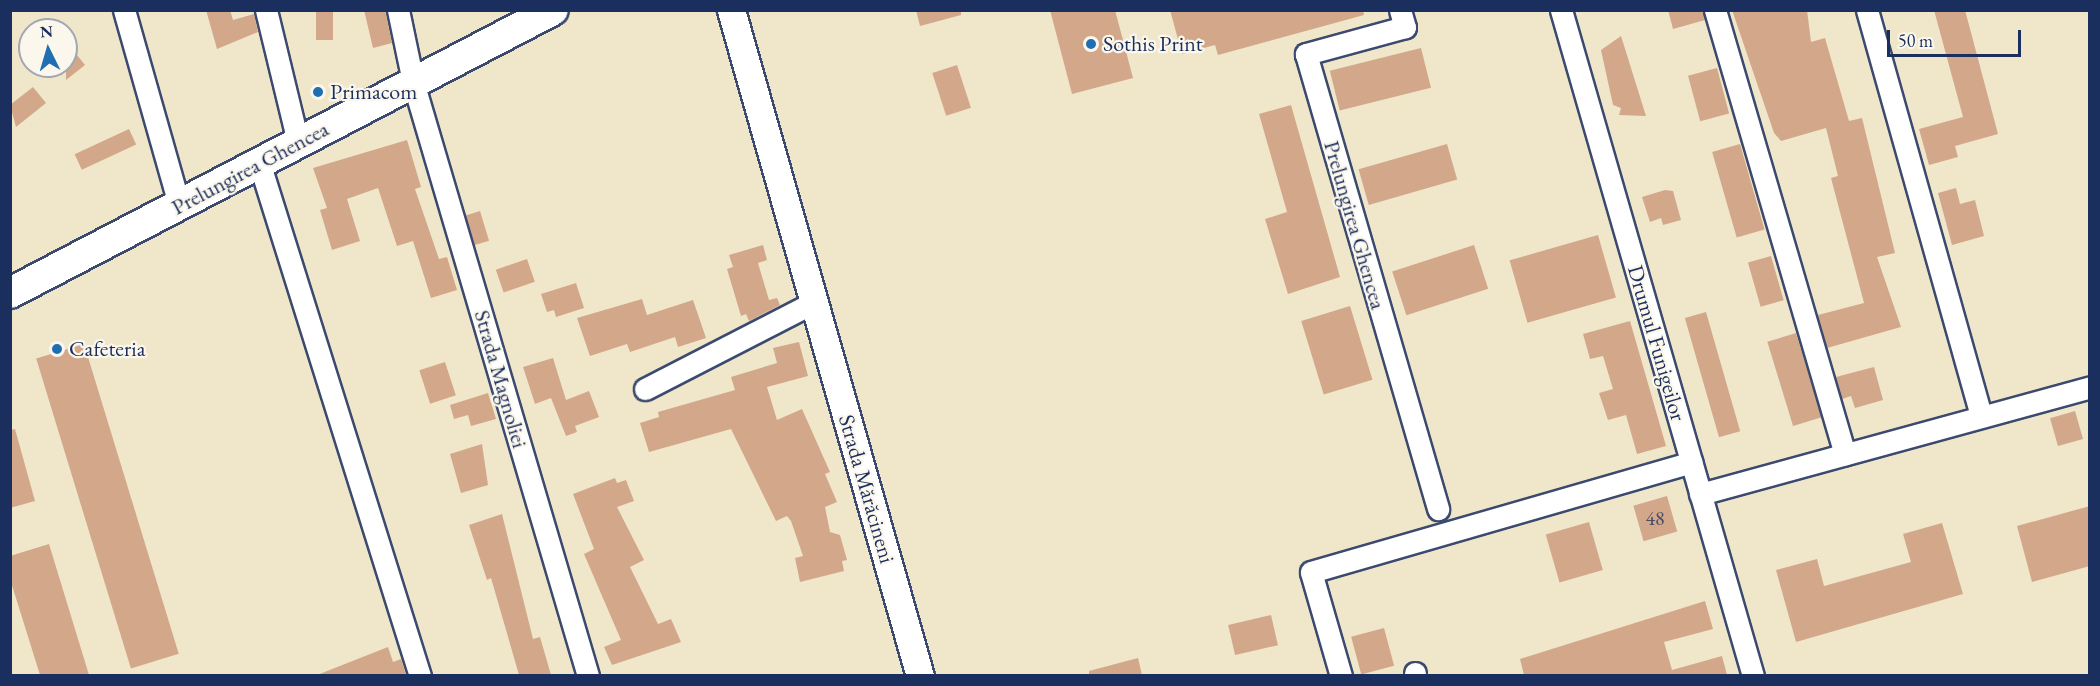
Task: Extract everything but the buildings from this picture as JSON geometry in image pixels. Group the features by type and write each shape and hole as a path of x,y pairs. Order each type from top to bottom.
{"main road":[{"name":"Prelungirea Ghencea","path":"10,293 553,10"}],"street":[{"path":"124,10 179,204"},
{"path":"266,10 298,142"},
{"name":"Strada Magnoliei","path":"398,10 414,82 588,675"},
{"name":"Strada Mărăcineni","path":"731,10 920,675"},
{"name":"Prelungirea Ghencea","path":"1400,10 1405,27 1306,54 1438,509"},
{"name":"Drumul Funigeilor","path":"1561,10 1753,675"},
{"path":"1716,10 1845,454"},
{"path":"1867,10 1981,416"},
{"path":"259,162 420,675"},
{"path":"645,389 813,302"},
{"path":"1700,494 2090,387"},
{"path":"1341,675 1311,572 1691,462"}],"place":[{"name":"Sothis Print","path":"1091,44"},
{"name":"Primacom","path":"318,92"},
{"name":"Cafeteria","path":"57,349"}]}
